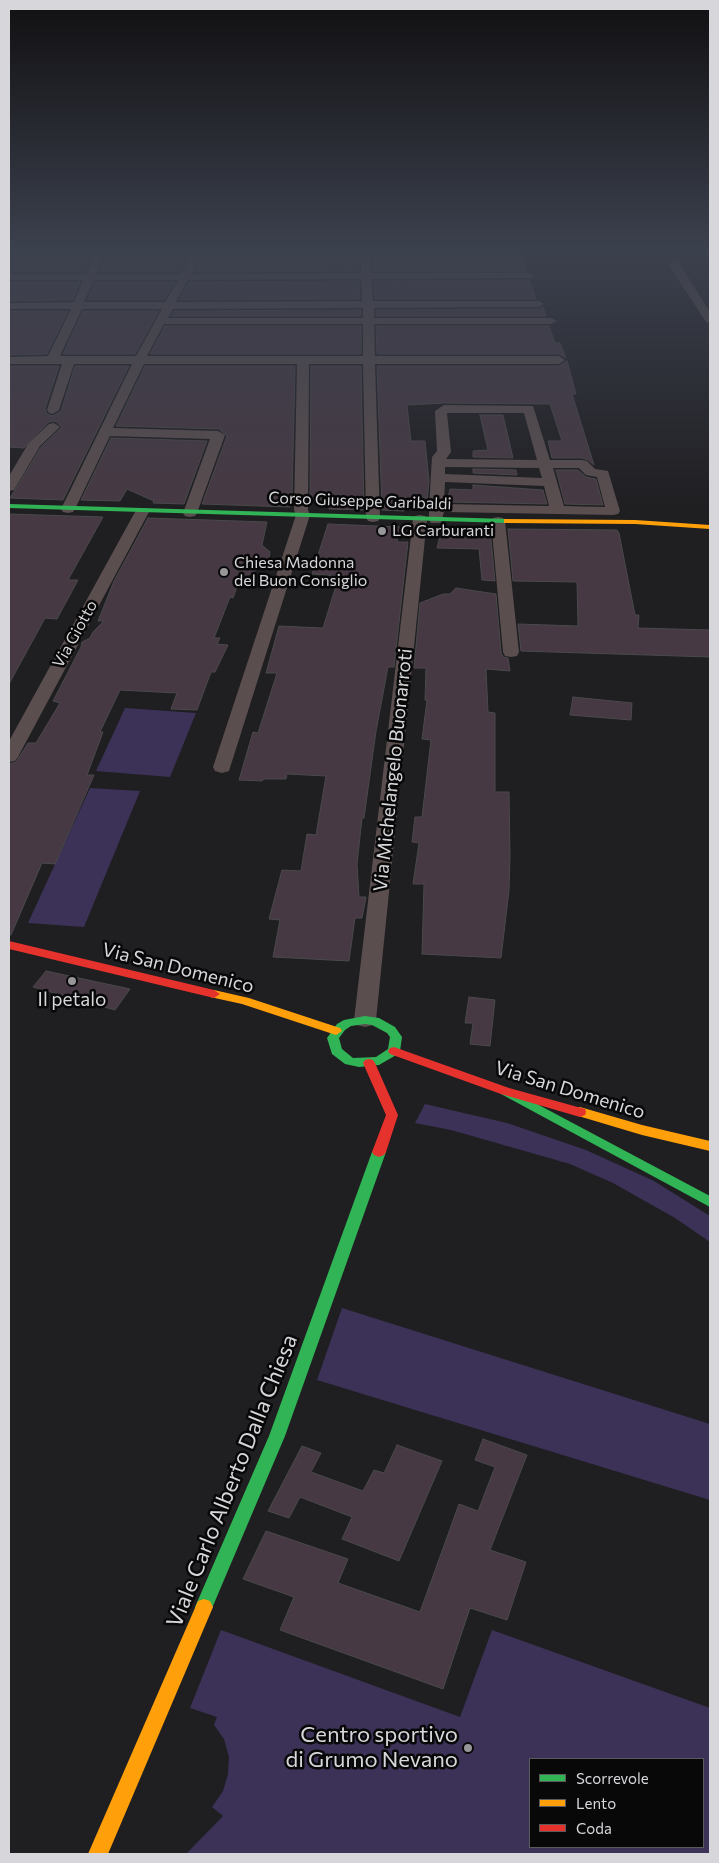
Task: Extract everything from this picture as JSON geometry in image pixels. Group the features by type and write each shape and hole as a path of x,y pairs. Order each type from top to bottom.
{"main road":[{"name":"Corso Giuseppe Garibaldi","path":"9,506 142,512 373,518 431,516 498,521 635,522 710,527"},
{"name":"Via San Domenico","path":"9,945 245,1001 336,1031"},
{"path":"365,1020 384,1025 391,1030 396,1037 396,1044 394,1051 379,1061 359,1063 341,1056 333,1044 333,1038 336,1031 348,1023 365,1020"},
{"name":"Via San Domenico","path":"394,1051 506,1091 642,1130 710,1146"},
{"name":"Viale Carlo Alberto Dalla Chiesa","path":"98,1854 277,1436 392,1115 369,1063"},
{"path":"506,1091 710,1202"}],"street":[{"path":"52,360 62,339"},
{"path":"68,509 151,339"},
{"path":"368,339 373,518"},
{"path":"9,360 559,360"},
{"path":"53,410 69,360"},
{"path":"222,767 303,516 301,510 304,360"},
{"name":"Via Michelangelo Buonarroti","path":"365,1020 431,516 438,478 439,457 444,452 441,411 444,409 529,409 544,463"},
{"path":"9,487 35,444 54,426"},
{"path":"105,432 218,435 190,513"},
{"path":"544,463 558,511"},
{"path":"431,516 558,511 613,511 603,474 591,472 582,464 439,464"},
{"path":"438,478 550,482"},
{"name":"Via Giotto","path":"9,757 142,512"},
{"path":"498,521 511,652"}],"shaded area":[{"path":"125,708 196,713 170,777 96,771"},
{"path":"90,788 140,791 84,927 28,923"},
{"path":"425,1104 507,1123 586,1150 654,1181 710,1216 710,1242 675,1218 613,1183 570,1164 451,1130 415,1123"},
{"path":"342,1308 710,1424 710,1500 317,1380"},
{"name":"Centro sportivo di Grumo Nevano","path":"221,1630 460,1717 492,1630 710,1708 710,1854 186,1854 223,1816 212,1807 223,1791 228,1774 229,1757 224,1739 214,1725 217,1717 190,1708"}],"building":[{"path":"9,339 54,339 47,354 9,355"},
{"path":"70,339 143,339 135,354 63,354"},
{"path":"158,339 361,339 361,354 150,354"},
{"path":"376,339 554,339 555,343 560,343 566,358 559,354 377,354"},
{"path":"567,361 576,394 572,394 594,465 582,458 552,458 548,441 562,441 550,404 444,403 407,405 411,441 425,441 429,481 427,503 405,504 404,511 382,510 377,366 559,366"},
{"path":"9,366 59,366 45,409 47,414 53,416 61,411 75,366 129,366 63,500 10,498 41,447 62,427 55,421 49,422 24,448 9,447"},
{"path":"145,366 295,366 292,499 290,499 290,507 202,504 227,436 219,429 116,426"},
{"path":"311,366 361,366 364,510 329,509 329,500 310,499"},
{"path":"480,415 503,415 513,458 473,457 473,451 488,450"},
{"path":"111,438 207,441 184,504 153,503 154,501 127,489 120,501 81,500"},
{"path":"473,469 516,470 517,475 473,473"},
{"path":"556,470 578,470 586,477 596,479 603,505 565,504"},
{"path":"473,485 543,490 547,504 447,502 450,489 473,490"},
{"path":"9,514 103,517 68,580 78,580 57,619 45,618 9,684"},
{"path":"148,518 267,522 262,545 270,552 268,563 239,581 233,598 230,597 214,638 220,638 217,644 228,645 215,672 211,672 197,710 171,709 177,693 120,690 100,732 103,732 87,775 94,775 55,864 42,863 11,935 9,934 9,764 16,762 28,743 36,743 60,703 53,701 82,642 90,638 104,621 98,621 114,581"},
{"path":"328,524 400,527 397,542 408,542 394,667 388,667 376,731 364,818 362,818 357,864 359,897 366,897 362,918 355,918 349,961 273,957 280,920 269,919 282,870 301,871 307,834 316,835 326,776 287,774 286,779 239,780 253,732 258,733 277,673 266,673 279,626 323,628 339,576 312,574"},
{"path":"442,528 490,529 495,581 482,580 479,549 437,548"},
{"path":"508,529 617,530 635,615 639,615 638,628 710,630 710,657 521,651 518,624 578,626 577,582 513,581"},
{"path":"456,588 496,594 501,652 503,657 508,658 510,671 486,669 488,712 495,713 495,792 509,792 509,890 501,958 422,954 424,884 413,884 419,843 412,842 415,817 422,817 431,740 422,739 427,700 425,700 426,668 414,668 420,603 443,594 450,594"},
{"path":"573,697 632,703 631,720 570,715"},
{"path":"46,971 130,989 115,1010 33,987"},
{"path":"469,997 495,1000 490,1046 470,1044 473,1023 465,1023"},
{"path":"483,1439 527,1455 490,1550 526,1562 507,1620 470,1608 443,1689 280,1630 294,1597 243,1579 266,1531 348,1559 338,1583 420,1612 459,1504 478,1511 495,1467 475,1460"},
{"path":"397,1445 442,1461 399,1561 342,1539 352,1517 300,1497 289,1518 268,1511 302,1446 321,1453 311,1472 363,1491 374,1470 384,1473"}],"traffic: fast":[{"path":"9,506 507,521"},
{"path":"365,1020 375,1021 391,1030 396,1037 394,1051 379,1061 359,1063 349,1061 336,1051 333,1038 341,1027 348,1023 365,1020"},
{"path":"505,1091 710,1202"},
{"path":"204,1607 277,1436 379,1152"}],"traffic: slow":[{"path":"507,521 635,522 710,527"},
{"path":"214,994 245,1001 336,1031"},
{"path":"580,1112 642,1130 710,1146"},
{"path":"98,1854 204,1607"}],"traffic: jam":[{"path":"9,945 214,994"},
{"path":"394,1051 505,1091 580,1112"},
{"path":"369,1063 392,1115 379,1152"}],"place":[{"name":"LG Carburanti","path":"382,531"},
{"name":"Chiesa Madonna del Buon Consiglio","path":"224,572"},
{"name":"Il petalo","path":"72,981"},
{"name":"Centro sportivo di Grumo Nevano","path":"468,1748"}]}
